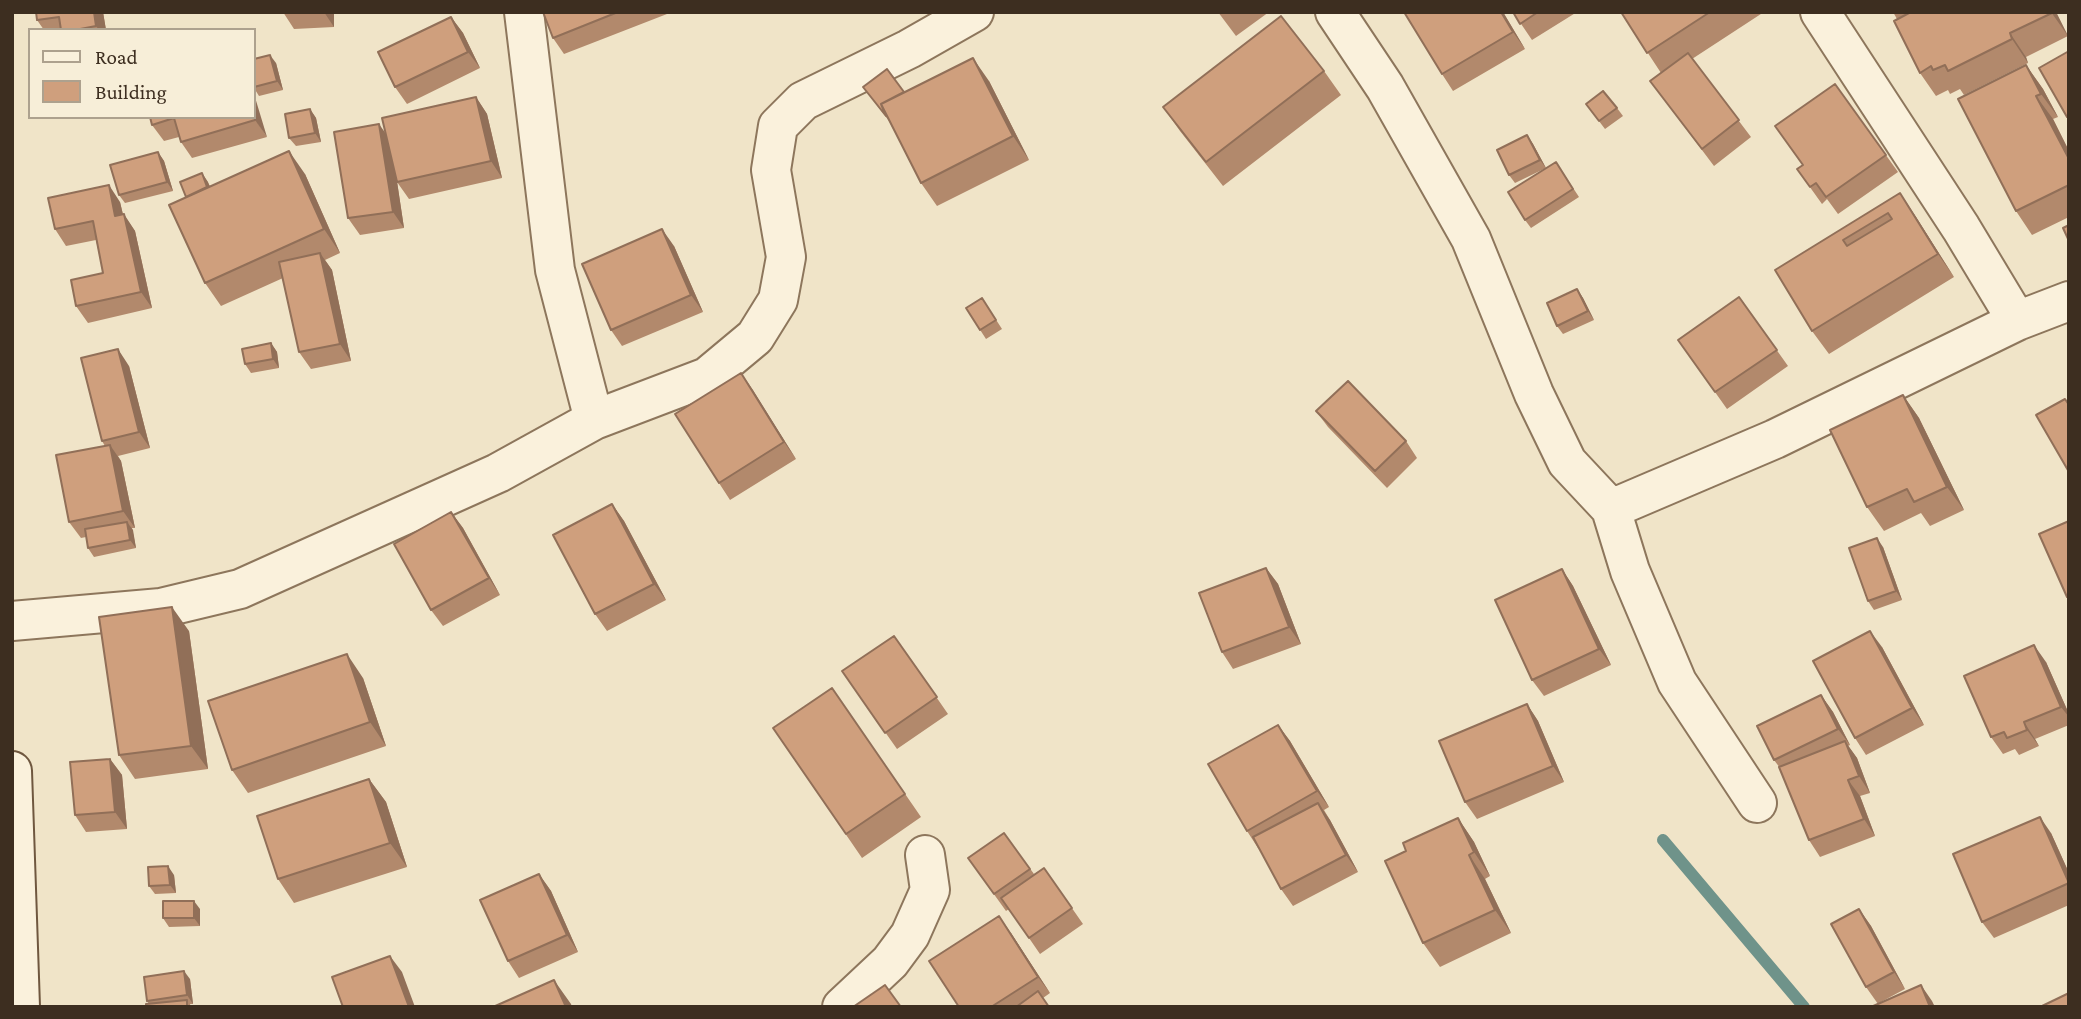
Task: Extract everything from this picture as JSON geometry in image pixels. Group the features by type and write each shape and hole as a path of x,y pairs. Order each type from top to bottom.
{"street":[{"path":"524,12 555,270 594,420"},
{"path":"12,621 161,608 240,589 498,473 594,420 707,377 755,337 778,300 786,257 771,170 778,126 803,101 909,49 974,12"},
{"path":"1335,12 1385,87 1471,239 1534,394 1567,462 1611,509 1630,571 1677,682 1757,803"},
{"path":"1820,12 1961,228 2017,321"},
{"path":"1611,509 1774,439 2017,321 2069,301"},
{"path":"12,771 20,1007"},
{"path":"842,1007 890,962 910,934 930,890 925,855"}],"building":[{"path":"36,12 94,12 96,26 61,28 59,17 37,20"},
{"path":"543,12 618,12 553,38"},
{"path":"1404,12 1501,12 1513,32 1442,74"},
{"path":"1513,12 1538,12 1520,24"},
{"path":"1621,12 1710,12 1647,53"},
{"path":"1911,12 2052,13 2010,33 2012,39 1948,71 1945,65 1933,70 1931,66 1920,73 1894,21"},
{"path":"1281,16 1324,71 1206,162 1163,107"},
{"path":"451,17 468,52 395,87 378,52"},
{"path":"2069,51 2069,116 2067,117 2039,68"},
{"path":"1688,53 1739,120 1702,149 1650,81"},
{"path":"270,55 277,81 256,86 256,58"},
{"path":"973,58 1013,136 921,183 881,104"},
{"path":"2026,65 2041,94 2036,96 2069,159 2069,185 2016,211 1958,99"},
{"path":"887,69 904,92 881,104 886,116 863,87"},
{"path":"1835,84 1886,155 1826,197 1816,183 1810,187 1797,169 1803,165 1775,126"},
{"path":"1603,91 1617,108 1599,121 1586,104"},
{"path":"476,97 491,161 397,182 382,118"},
{"path":"310,109 315,133 289,138 285,114"},
{"path":"150,119 171,119 152,125"},
{"path":"174,119 255,119 255,120 181,142"},
{"path":"379,124 393,212 348,218 334,132"},
{"path":"1527,135 1540,160 1509,175 1497,150"},
{"path":"289,151 324,229 205,283 169,205"},
{"path":"158,152 167,182 119,195 110,165"},
{"path":"1556,162 1573,189 1525,220 1508,192"},
{"path":"202,173 207,187 186,197 180,182"},
{"path":"109,185 115,216 124,214 141,292 76,306 71,280 103,273 93,221 55,229 48,198"},
{"path":"1900,193 1938,254 1812,331 1775,270","holes":["1888,213 1892,219 1847,246 1843,240"]},
{"path":"2069,225 2069,241 2063,228"},
{"path":"662,229 691,295 611,330 582,264"},
{"path":"320,253 340,344 299,352 279,262"},
{"path":"1577,289 1588,311 1557,326 1547,303"},
{"path":"1739,297 1777,350 1715,392 1678,340"},
{"path":"982,298 996,320 980,330 966,308"},
{"path":"271,343 273,359 245,364 242,349"},
{"path":"118,349 139,432 102,441 81,358"},
{"path":"741,373 784,442 719,483 675,414"},
{"path":"1348,381 1406,441 1375,471 1316,411"},
{"path":"1903,395 1947,487 1914,502 1907,489 1867,507 1830,430"},
{"path":"2065,399 2069,405 2069,472 2036,415"},
{"path":"110,445 123,511 69,522 56,455"},
{"path":"612,504 654,584 595,614 553,535"},
{"path":"451,512 489,578 431,610 394,544"},
{"path":"2069,521 2069,596 2067,597 2039,534"},
{"path":"127,522 130,540 88,548 85,529"},
{"path":"1877,538 1896,591 1868,601 1849,548"},
{"path":"1266,568 1289,627 1222,652 1199,593"},
{"path":"1562,569 1599,649 1532,680 1495,600"},
{"path":"172,607 191,746 119,755 99,617"},
{"path":"1870,631 1912,708 1855,738 1813,661"},
{"path":"894,636 937,697 885,733 842,671"},
{"path":"2034,645 2061,707 2024,722 2027,730 2007,738 2004,732 1991,737 1964,676"},
{"path":"347,654 370,722 232,770 208,701"},
{"path":"832,688 905,794 846,834 773,728"},
{"path":"1821,695 1838,729 1774,760 1757,726"},
{"path":"1527,704 1553,766 1465,802 1439,741"},
{"path":"1278,725 1317,791 1247,831 1208,764"},
{"path":"1845,741 1859,776 1848,780 1864,819 1809,840 1779,767"},
{"path":"110,759 115,812 75,815 70,762"},
{"path":"369,779 390,843 278,879 257,816"},
{"path":"1318,803 1346,855 1281,889 1253,837"},
{"path":"2040,817 2069,883 1982,922 1953,854"},
{"path":"1458,818 1474,852 1469,855 1495,910 1423,943 1385,861 1406,851 1403,843"},
{"path":"1004,833 1030,869 994,894 968,858"},
{"path":"168,866 170,885 149,886 148,867"},
{"path":"1044,868 1072,908 1029,938 1001,898"},
{"path":"539,874 567,935 508,961 480,900"},
{"path":"163,901 194,901 194,918 163,918"},
{"path":"1859,909 1894,972 1866,987 1831,924"},
{"path":"999,916 1038,977 991,1007 959,1007 929,961"},
{"path":"390,956 409,1007 343,1007 332,977"},
{"path":"184,971 187,995 147,1001 144,977"},
{"path":"554,980 566,1007 493,1007"},
{"path":"885,985 901,1007 853,1007"},
{"path":"1921,985 1930,1007 1871,1007"},
{"path":"1038,991 1049,1007 1016,1007"},
{"path":"2069,993 2069,1007 2040,1007"},
{"path":"187,1000 187,1007 146,1007 146,1004"}],"waterway":[{"path":"1663,840 1804,1007"}]}
